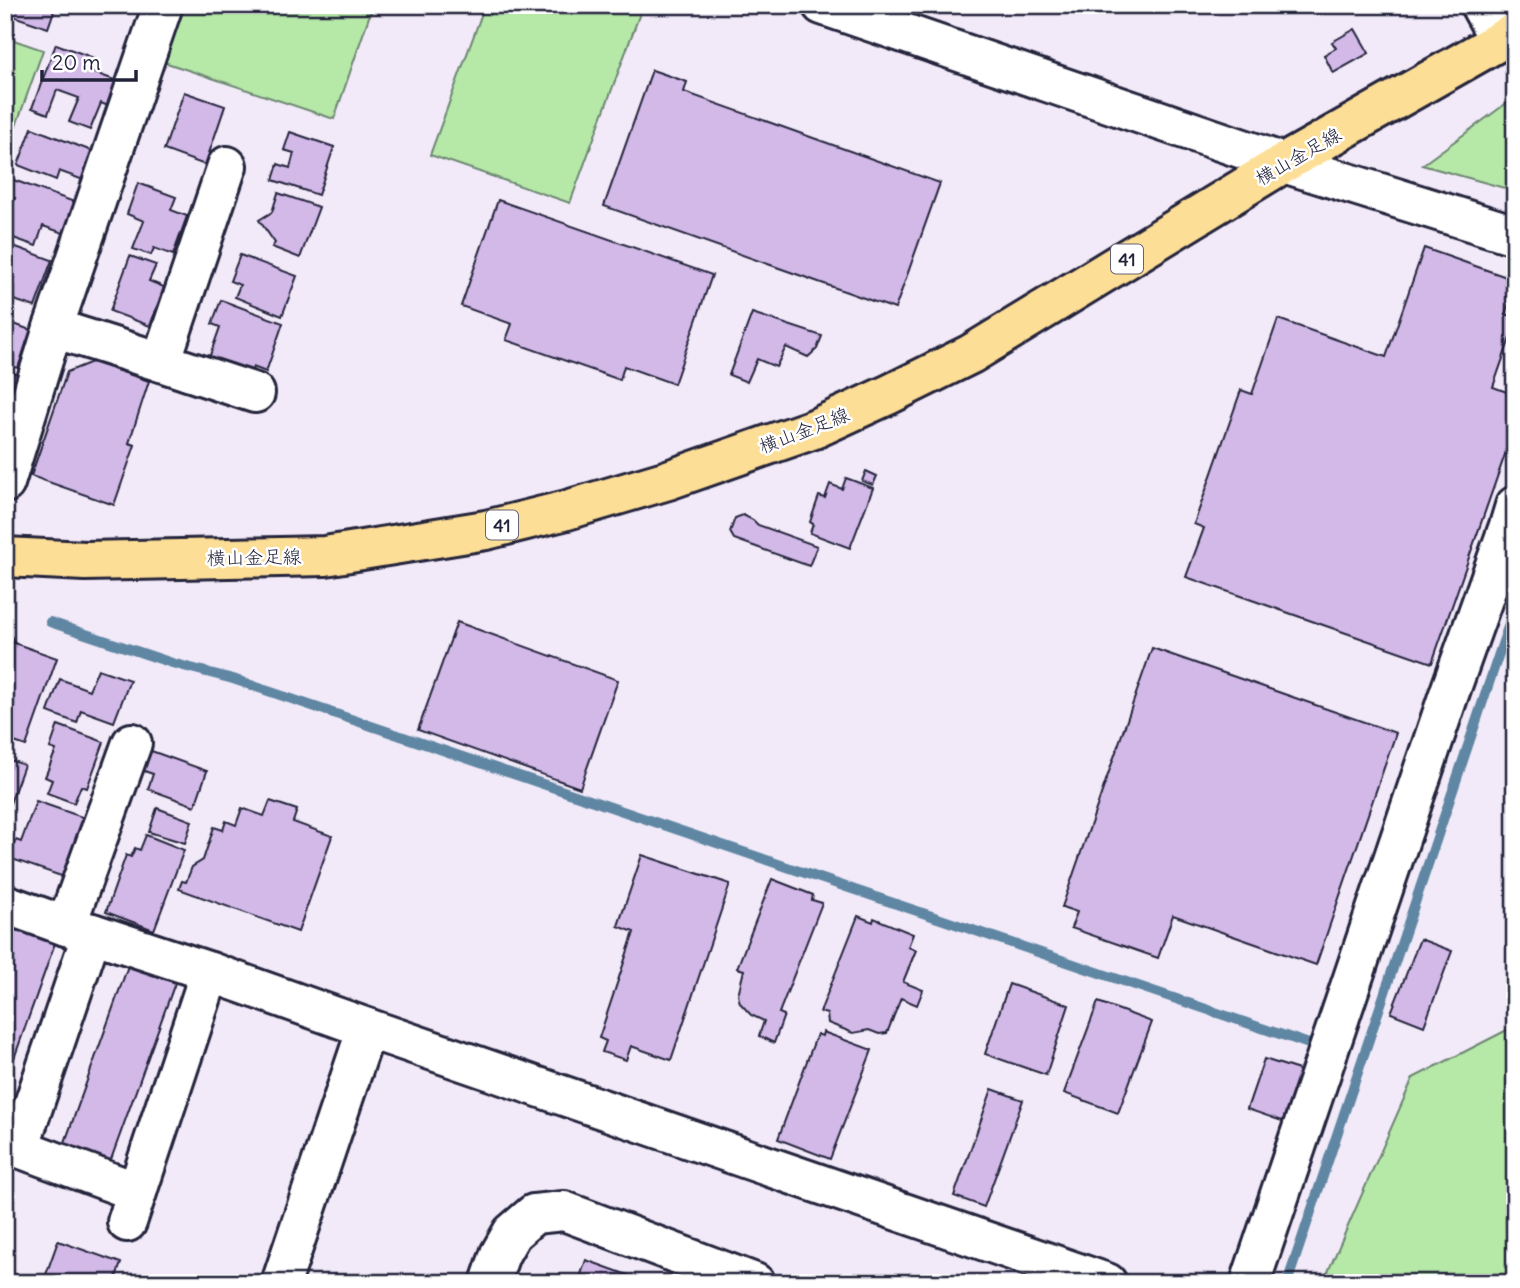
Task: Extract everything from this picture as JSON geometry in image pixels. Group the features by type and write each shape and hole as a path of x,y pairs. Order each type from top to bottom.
{"main road":[{"name":"横山金足線","path":"5,556 85,561 325,556 486,530 567,510 668,480 814,429 971,354 1284,163 1507,36"}],"street":[{"path":"5,484 60,330 163,5"},
{"path":"822,5 1284,163 1515,235"},
{"path":"1480,5 1507,36"},
{"path":"161,362 227,166"},
{"path":"60,330 255,393"},
{"path":"1250,1283 1448,697 1513,520"},
{"path":"132,743 19,1148 132,1207 210,972"},
{"path":"5,904 210,972 1107,1283"},
{"path":"281,1283 367,1028"},
{"path":"490,1283 500,1254 512,1233 534,1214 564,1211 755,1283"}],"green space":[{"path":"171,5 373,5 334,119 155,59"},
{"path":"485,5 643,5 570,203 430,155"},
{"path":"5,37 43,50 5,157"},
{"path":"1515,97 1515,191 1422,165"},
{"path":"1509,1029 1515,1033 1515,1283 1323,1283 1413,1078"}],"building":[{"path":"17,5 56,5 48,28 13,16"},
{"path":"1355,29 1369,53 1333,73 1324,55 1336,48 1332,42"},
{"path":"56,44 94,58 89,71 123,83 113,93 108,106 101,103 90,130 69,122 79,98 57,90 48,114 32,108"},
{"path":"652,70 687,82 684,92 940,183 895,309 604,206"},
{"path":"184,92 225,106 205,165 164,150"},
{"path":"32,128 97,153 86,181 59,171 56,180 18,165"},
{"path":"290,132 334,147 318,195 273,180 278,164 290,168 294,153 284,150"},
{"path":"8,178 80,204 69,235 43,226 36,246 5,235 5,225 15,198 5,194"},
{"path":"138,183 176,197 171,210 187,216 173,255 154,248 151,255 133,249 144,221 127,214"},
{"path":"278,193 319,207 300,258 272,247 275,243 259,220 272,212"},
{"path":"498,200 712,275 674,384 624,366 620,380 506,340 512,324 461,306"},
{"path":"5,243 52,260 35,307 5,297"},
{"path":"1424,248 1515,280 1505,314 1515,317 1515,324 1493,387 1515,395 1515,426 1432,663 1186,577 1204,528 1194,524 1241,390 1252,394 1278,319 1386,357"},
{"path":"240,255 297,276 282,316 235,297 240,285 230,281"},
{"path":"130,256 156,265 149,281 164,287 150,326 110,311"},
{"path":"221,300 283,323 266,372 253,367 250,376 208,361 220,327 212,324"},
{"path":"752,313 822,336 817,349 808,357 786,347 776,367 757,359 747,382 729,375"},
{"path":"14,324 36,332 32,343 27,341 18,368 5,364 5,331 11,333"},
{"path":"92,362 149,381 129,443 135,445 114,505 31,476 67,372"},
{"path":"5,370 22,376 9,410 5,408"},
{"path":"866,471 877,476 873,485 862,481"},
{"path":"846,478 873,488 850,548 810,533 813,524 810,522 819,496 825,498 830,484 842,489"},
{"path":"743,515 758,525 817,546 809,566 734,539 730,532 735,518"},
{"path":"457,622 618,680 580,788 418,730"},
{"path":"12,637 14,643 57,658 26,746 5,739 5,641"},
{"path":"1152,648 1396,733 1316,965 1173,915 1158,958 1071,928 1077,912 1062,907"},
{"path":"98,669 130,680 114,722 81,710 77,723 48,712 60,679 89,690"},
{"path":"58,725 104,742 87,788 81,786 74,803 47,793 52,780 45,777 56,750 50,748"},
{"path":"143,748 207,771 195,806 148,789 153,774 135,768"},
{"path":"5,758 24,765 5,817"},
{"path":"36,801 85,818 64,877 9,858 16,840 21,842"},
{"path":"270,801 297,810 293,822 332,836 298,932 179,889 182,881 186,882 192,867 203,860 214,827 223,830 226,821 236,825 242,808 264,816"},
{"path":"157,808 192,821 185,843 149,832"},
{"path":"146,835 184,850 154,930 106,912 126,855 131,857 135,848 140,850"},
{"path":"642,855 730,884 671,1060 631,1046 626,1060 602,1052 606,1041 599,1038 634,932 618,926"},
{"path":"772,879 813,895 812,900 822,903 779,1013 784,1015 774,1043 759,1036 764,1021 751,1015 740,1003 738,995 744,970 737,968"},
{"path":"858,916 873,922 874,918 913,934 908,947 916,950 903,982 923,990 917,1005 901,998 887,1033 879,1034 869,1030 853,1033 828,1023 827,1014 820,1012"},
{"path":"5,927 55,943 5,1084"},
{"path":"1420,939 1452,951 1424,1026 1391,1013"},
{"path":"129,963 176,980 109,1165 63,1148"},
{"path":"1009,984 1069,1005 1046,1075 985,1054"},
{"path":"1098,1002 1152,1022 1118,1113 1064,1093"},
{"path":"823,1032 872,1050 830,1159 778,1139 817,1034 822,1036"},
{"path":"1264,1059 1302,1071 1285,1122 1247,1109"},
{"path":"992,1089 1023,1100 984,1207 954,1196"},
{"path":"58,1241 121,1263 114,1283 43,1283"},
{"path":"586,1260 650,1283 578,1283"}],"waterway":[{"path":"1287,1283 1515,606"},
{"path":"50,622 172,663 233,679 1309,1044"}]}
